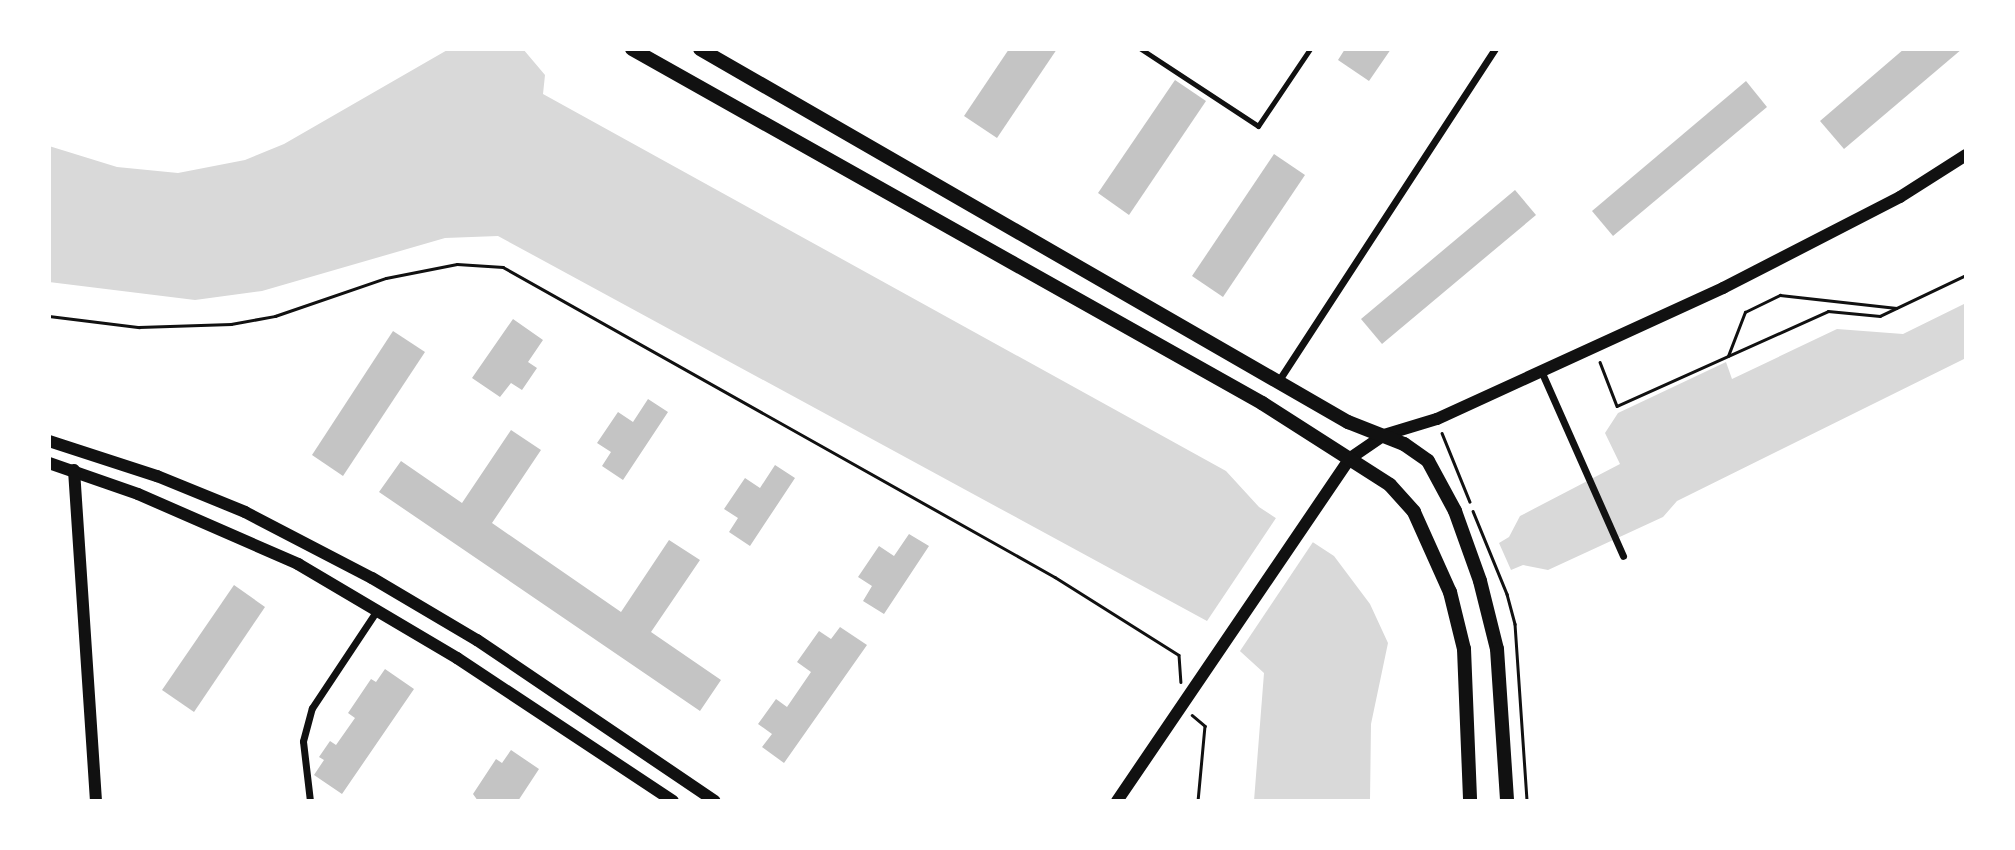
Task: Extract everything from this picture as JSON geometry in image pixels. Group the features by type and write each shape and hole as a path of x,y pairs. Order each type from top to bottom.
{"main road":[{"path":"632,49 1262,403 1390,485 1414,512 1437,556 1464,649 1470,801"},
{"path":"700,49 1348,422 1384,435 1429,461 1455,511 1480,581 1497,649 1507,801"}],"street":[{"path":"1279,380 1495,49"},
{"path":"1117,801 1349,459 1384,435 1437,419 1723,288 1900,197 1966,155"},
{"path":"1542,373 1623,556"},
{"path":"49,441 157,476 244,512 372,578 477,640 715,801"},
{"path":"49,463 74,470 298,564 377,609 673,801"},
{"path":"74,470 96,801"},
{"path":"310,801 303,741 312,708 377,609"}],"lane":[{"path":"1141,49 1258,126 1310,49"}],"path":[{"path":"49,317 139,327 219,326 275,316 386,278 457,264 503,267 897,485 1179,654 1182,708 1205,726 1198,801"},
{"path":"1600,362 1617,407 1828,311 1880,316 1966,275"},
{"path":"1728,356 1745,312 1780,295 1899,309"}],"shaded area":[{"path":"449,49 523,49 545,75 543,94 1226,471 1259,507 1334,556 1370,604 1388,643 1371,724 1370,801 1254,801 1264,673 1207,621 498,236 445,238 262,291 195,300 49,282 49,146 117,167 178,173 245,160 284,144"},
{"path":"1966,303 1966,358 1677,501 1663,517 1548,570 1523,565 1511,570 1499,543 1509,537 1520,516 1620,464 1605,433 1618,413 1726,362 1732,379 1837,329 1903,334"}],"pier":[{"path":"1278,515 1315,539 1238,654 1205,624"}],"building":[{"path":"1009,49 1057,49 997,138 964,116"},
{"path":"1345,49 1391,49 1369,81 1338,60"},
{"path":"1904,49 1962,49 1844,149 1820,121"},
{"path":"1175,80 1206,101 1129,215 1098,193"},
{"path":"1746,81 1767,107 1613,236 1592,211"},
{"path":"1274,154 1305,175 1223,297 1192,276"},
{"path":"1515,190 1536,215 1382,344 1361,319"},
{"path":"513,319 543,340 528,362 537,368 522,390 511,383 500,397 472,378"},
{"path":"393,331 425,352 343,476 312,455"},
{"path":"648,399 668,412 623,480 602,466 611,452 597,443 618,412 633,422"},
{"path":"511,430 541,450 492,523 621,612 669,540 700,560 651,632 721,680 700,711 379,492 401,461 462,503"},
{"path":"775,465 795,478 750,546 729,532 738,518 724,509 745,478 760,488"},
{"path":"909,534 929,546 884,614 863,601 872,586 858,577 879,546 894,556"},
{"path":"234,585 265,607 194,712 162,690"},
{"path":"840,627 867,645 784,763 762,747 772,734 758,724 776,699 787,707 811,672 797,662 819,631 831,639"},
{"path":"385,669 414,689 342,794 314,775 324,760 319,757 330,741 336,745 355,718 348,713 371,679 376,682"},
{"path":"511,750 539,769 518,801 478,801 473,794 496,759 502,763"}]}
